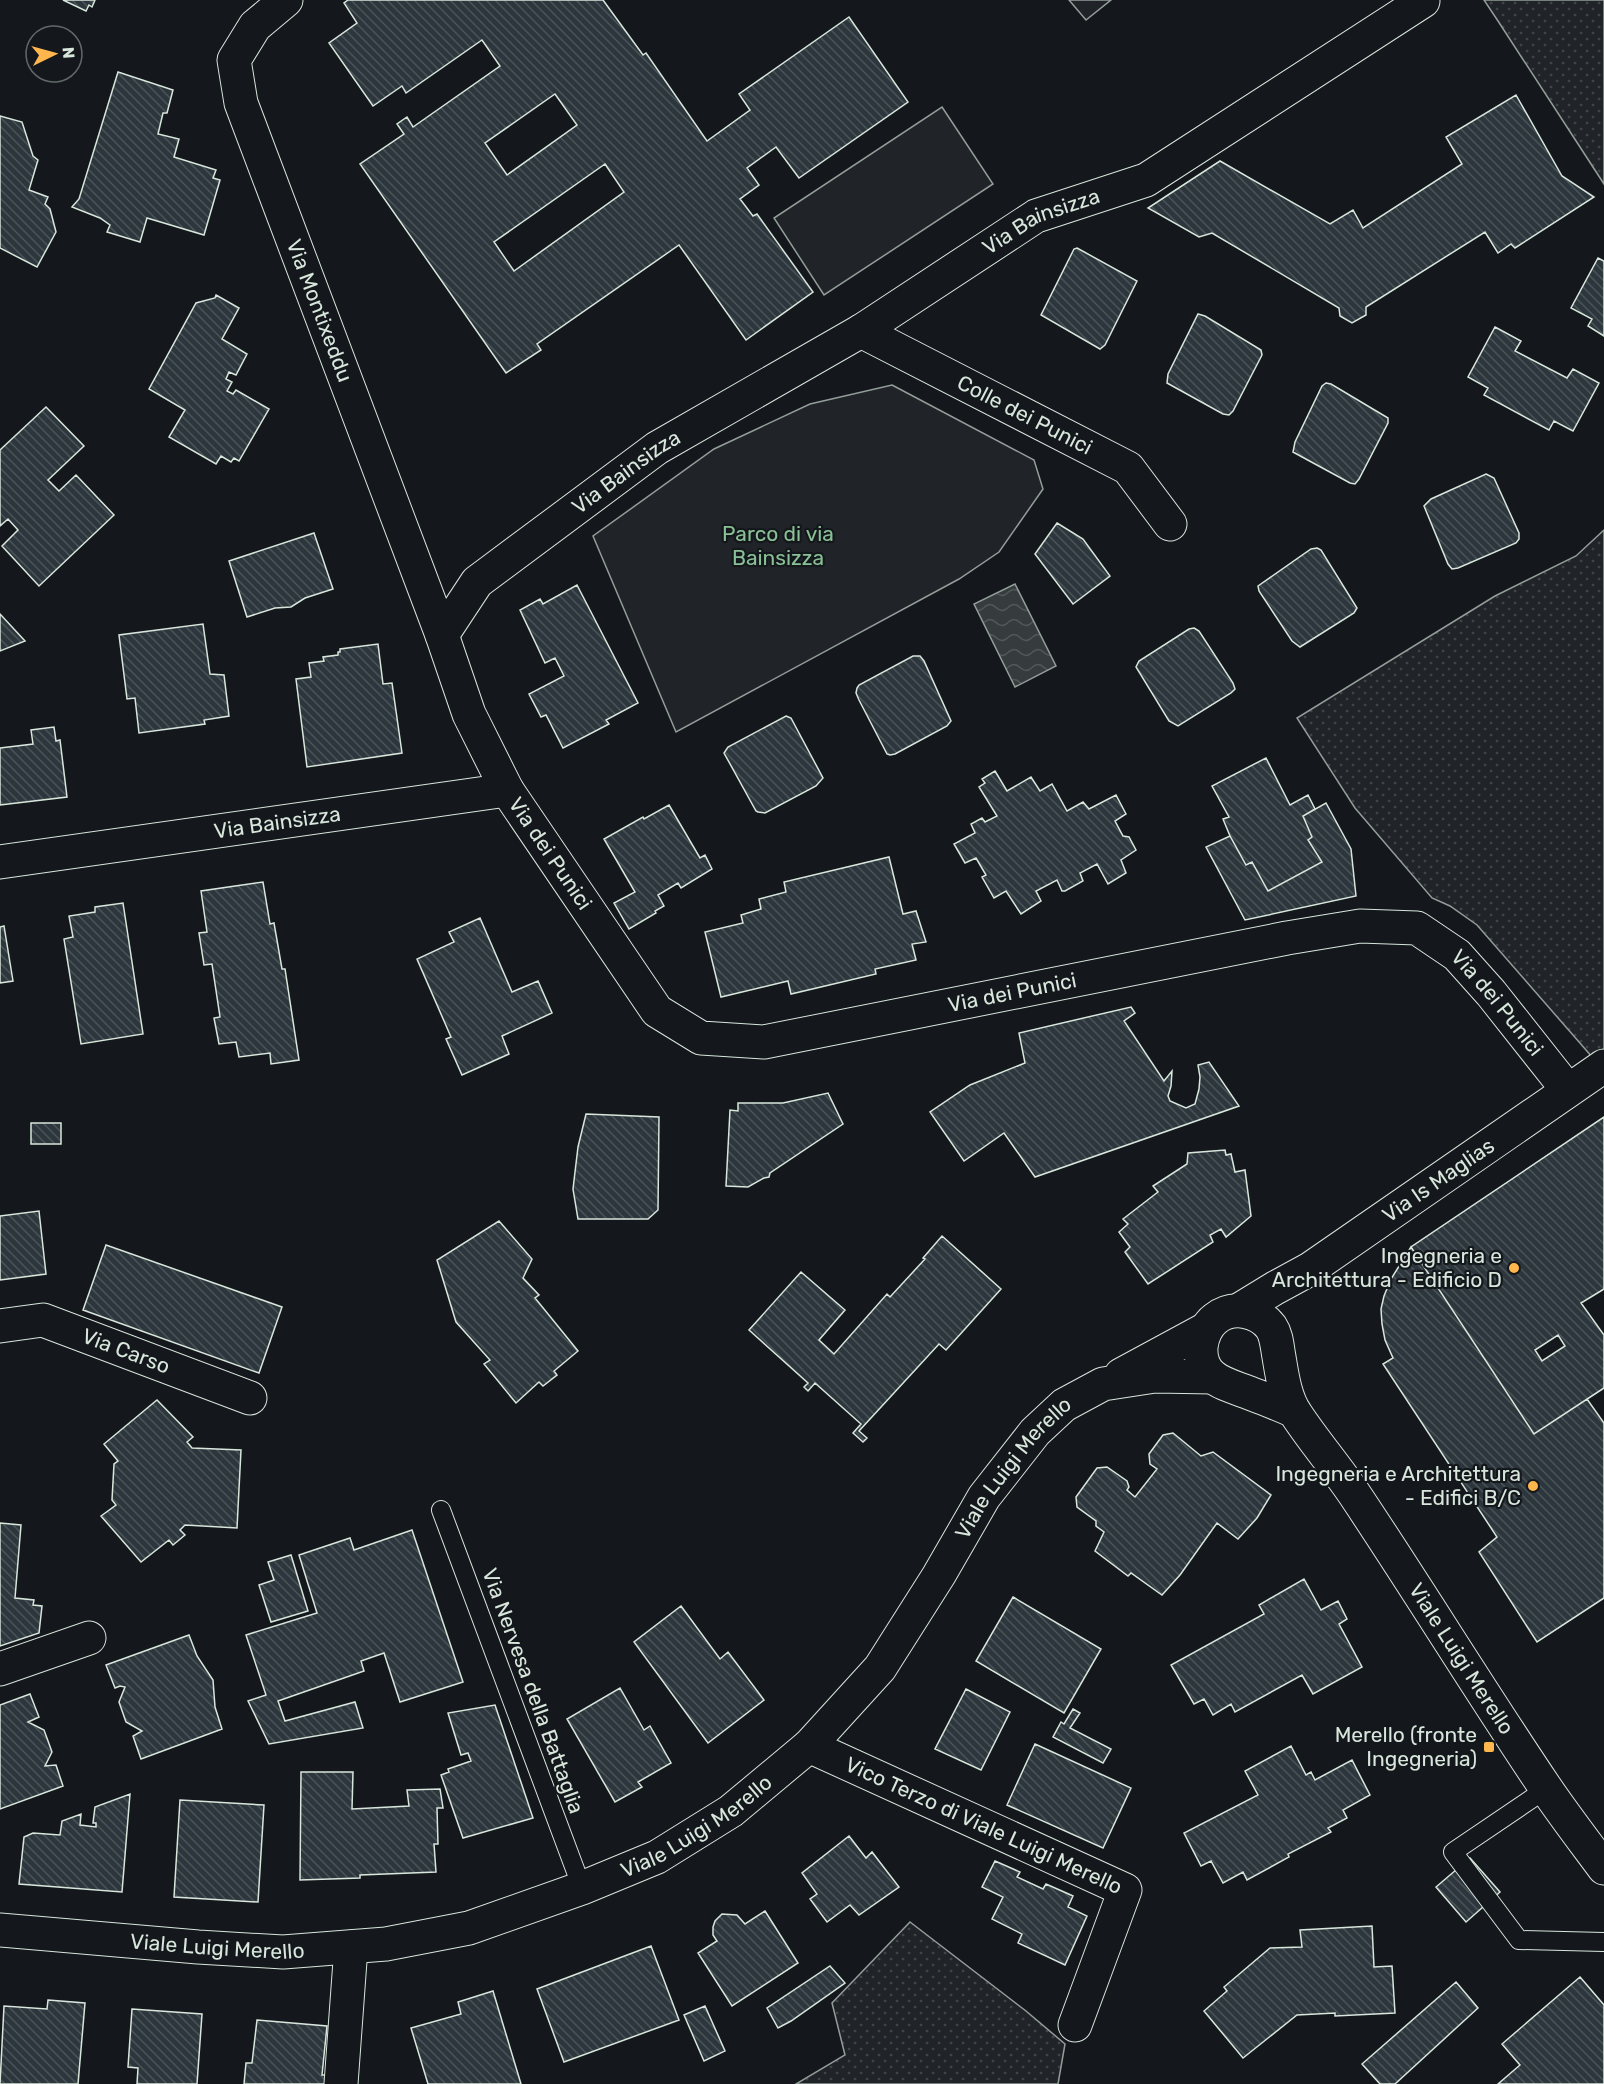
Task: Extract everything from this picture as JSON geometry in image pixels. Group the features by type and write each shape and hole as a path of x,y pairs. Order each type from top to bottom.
{"street":[{"name":"Via Montixeddu","path":"286,0 255,26 234,60 241,103 442,635"},
{"name":"Via Bainsizza","path":"442,635 477,582 648,455 861,331 1036,216 1146,180 1423,1"},
{"name":"Colle dei Punici","path":"861,331 1128,468 1170,524"},
{"path":"442,635 469,714 507,790"},
{"name":"Via Bainsizza","path":"0,862 507,790"},
{"name":"Via dei Punici","path":"507,790 657,1011 701,1038 764,1042 1297,936 1360,926 1417,928 1456,955 1491,993 1567,1089"},
{"name":"Via Is Maglias","path":"1239,1310 1310,1269 1567,1089 1604,1066"},
{"path":"1224,1382 1249,1386 1260,1381 1269,1373 1275,1363 1277,1345 1293,1293 1310,1269"},
{"path":"1277,1345 1271,1328 1263,1319 1253,1313 1239,1310 1226,1312 1206,1329 1201,1341 1201,1355 1204,1367 1224,1382 1294,1411"},
{"name":"Via Carso","path":"0,1326 43,1320 250,1398"},
{"path":"1103,1383 1206,1329"},
{"name":"Viale Luigi Merello","path":"1277,1345 1287,1392 1294,1411 1355,1496 1546,1789 1604,1868"},
{"name":"Viale Luigi Merello","path":"0,1930 283,1952 386,1944 469,1928 582,1888 657,1857 731,1811 809,1746 880,1668 939,1575 984,1497 1035,1432 1064,1405 1103,1383 1155,1376 1224,1382"},
{"path":"0,1669 89,1638"},
{"name":"Vico Terzo di Viale Luigi Merello","path":"809,1746 1125,1890 1075,2025"},
{"path":"341,2084 351,1947"}],"lane":[{"name":"Via Nervesa della Battaglia","path":"441,1510 582,1888"},
{"path":"1546,1789 1454,1852 1519,1940 1604,1942"}],"green space":[{"path":"1069,0 1111,0 1086,20"},
{"path":"1484,0 1604,0 1604,184 1498,21"},
{"path":"942,107 993,184 824,295 774,218"},
{"name":"Parco di via Bainsizza","path":"892,385 1034,460 1043,489 999,552 959,579 676,732 593,536 714,449 810,404"},
{"path":"1604,530 1604,1050 1593,1058 1477,925 1450,906 1432,898 1355,808 1297,718 1495,596 1576,556"},
{"path":"910,1922 1026,2011 1065,2044 1058,2084 796,2084 845,2055 832,2003"}],"water":[{"path":"1015,584 1056,666 1015,687 974,604"}],"building":[{"path":"63,0 95,0 92,7 89,5 86,11"},
{"path":"348,0 603,0 643,55 646,53 707,141 750,110 739,94 849,17 908,102 799,178 776,147 747,168 759,185 740,199 753,216 757,214 813,292 746,340 679,245 537,344 541,350 506,373 360,164 404,134 397,124 407,117 413,127 500,66 482,40 406,93 402,86 373,106 329,43 357,23 344,3","holes":["555,94 577,125 507,175 485,143","605,164 624,192 514,271 494,242"]},
{"path":"118,72 173,90 167,113 163,113 158,134 179,139 174,157 216,170 213,178 220,180 204,235 147,218 140,242 107,232 110,225 100,218 72,207 79,199"},
{"path":"1516,95 1562,176 1594,197 1515,248 1511,244 1498,253 1485,232 1366,307 1366,315 1352,323 1340,316 1339,308 1212,233 1199,237 1148,208 1220,161 1330,224 1353,210 1363,228 1462,164 1446,137"},
{"path":"0,116 22,122 33,156 38,160 29,190 48,197 45,204 50,209 56,232 37,267 0,248"},
{"path":"1077,248 1137,281 1105,345 1100,349 1041,315 1074,249"},
{"path":"1598,258 1604,261 1604,336 1588,326 1592,319 1571,308"},
{"path":"216,295 239,308 222,339 247,354 236,375 229,372 226,379 232,382 227,391 233,394 236,390 269,409 239,461 234,458 231,462 221,456 216,464 169,437 185,410 149,389 196,303 215,298"},
{"path":"1198,314 1261,350 1262,355 1229,415 1223,414 1167,383 1168,374"},
{"path":"1495,327 1521,341 1515,351 1567,378 1573,369 1599,383 1573,431 1554,421 1549,430 1484,395 1488,388 1468,377"},
{"path":"1326,383 1388,418 1388,423 1355,484 1293,452 1295,442 1322,386"},
{"path":"46,407 84,446 48,480 59,491 76,475 114,515 39,586 2,546 18,530 8,519 0,526 0,450"},
{"path":"1486,474 1494,478 1519,533 1519,539 1516,543 1452,569 1424,506 1431,499"},
{"path":"1057,523 1083,539 1110,576 1073,604 1035,554"},
{"path":"314,533 333,589 305,598 291,607 275,608 247,617 229,561"},
{"path":"1311,549 1321,550 1357,608 1354,613 1300,647 1292,641 1258,586"},
{"path":"577,585 638,703 606,720 609,724 563,748 546,715 541,717 529,694 564,676 555,658 545,663 520,610 540,599 543,604"},
{"path":"0,614 25,641 0,651"},
{"path":"203,624 210,674 224,675 229,716 204,720 205,724 139,733 135,698 127,699 119,635"},
{"path":"1194,628 1199,631 1235,689 1178,726 1169,721 1136,667 1139,661"},
{"path":"378,644 383,684 392,683 402,753 307,767 296,679 311,677 309,663 324,661 323,657 338,655 340,649"},
{"path":"913,656 920,656 924,661 951,721 947,726 890,755 887,754 859,700 856,693 857,688"},
{"path":"786,716 791,718 823,778 816,786 765,813 758,812 724,753 728,747"},
{"path":"54,727 56,741 60,740 67,797 0,805 0,748 33,744 31,730"},
{"path":"1266,758 1290,805 1308,795 1315,809 1303,816 1312,837 1308,840 1322,862 1268,891 1252,862 1246,865 1230,836 1223,819 1229,817 1212,786"},
{"path":"995,771 1007,791 1031,777 1040,791 1052,784 1067,811 1083,802 1089,809 1116,795 1126,814 1115,821 1123,836 1129,837 1136,850 1121,860 1126,873 1108,884 1097,864 1080,873 1083,881 1065,891 1062,891 1057,880 1036,891 1041,901 1021,914 1006,891 994,898 982,877 986,875 976,858 965,863 954,844 975,833 971,824 982,818 985,822 997,816 979,787 985,783 982,779"},
{"path":"1326,803 1351,849 1356,896 1245,920 1206,847 1230,836 1246,865 1252,862 1268,891 1322,862 1308,840 1312,837 1303,816"},
{"path":"669,805 700,858 705,855 712,869 681,888 678,883 658,895 664,906 629,929 614,903 635,892 604,839"},
{"path":"889,857 903,914 916,911 926,942 912,944 916,960 875,969 876,974 791,994 788,981 721,997 705,932 743,923 741,915 761,909 759,899 786,892 784,882"},
{"path":"263,882 270,924 274,923 282,969 285,969 299,1060 271,1064 270,1053 239,1057 236,1042 219,1044 214,1018 220,1017 212,964 204,965 199,933 207,932 201,891"},
{"path":"123,903 143,1034 81,1044 64,939 73,937 69,916 95,912 95,907"},
{"path":"480,918 512,992 538,981 552,1013 502,1036 509,1054 462,1075 446,1039 451,1037 417,959 454,942 449,932"},
{"path":"4,926 13,981 0,983 0,927"},
{"path":"1131,1007 1135,1013 1124,1021 1164,1081 1172,1071 1168,1096 1170,1101 1186,1108 1195,1104 1200,1077 1198,1065 1209,1062 1239,1106 1035,1177 1004,1133 964,1161 930,1112 970,1085 1025,1063 1019,1033"},
{"path":"828,1093 843,1124 770,1173 769,1177 748,1187 726,1186 730,1110 738,1111 738,1103 783,1103"},
{"path":"586,1114 659,1117 658,1210 648,1219 578,1219 573,1189 578,1147"},
{"name":"Ingegneria e Architettura - Edificio D","path":"1604,1117 1604,1289 1581,1303 1604,1335 1604,1388 1534,1434 1411,1247","holes":["1558,1335 1565,1346 1542,1361 1535,1350"]},
{"path":"31,1123 61,1123 61,1144 31,1144"},
{"path":"1225,1150 1226,1155 1231,1154 1235,1172 1245,1170 1251,1216 1226,1237 1221,1229 1210,1235 1213,1242 1148,1284 1125,1252 1130,1247 1119,1232 1128,1224 1123,1219 1158,1192 1153,1186 1187,1164 1188,1153"},
{"path":"39,1211 46,1274 0,1280 0,1216"},
{"path":"499,1221 532,1259 523,1278 539,1295 535,1298 578,1351 554,1371 557,1375 543,1386 539,1382 516,1403 484,1364 490,1360 456,1322 437,1260"},
{"path":"942,1236 1001,1289 946,1350 939,1344 859,1431 867,1438 863,1442 853,1433 861,1424 815,1383 808,1391 804,1387 808,1383 749,1330 801,1272 845,1310 819,1340 834,1354 887,1294 890,1297 925,1259 923,1258"},
{"path":"106,1245 282,1307 259,1373 83,1310"},
{"name":"Ingegneria e Architettura - Edifici B/C","path":"1411,1247 1534,1434 1587,1399 1604,1423 1604,1598 1537,1642 1479,1552 1497,1537 1383,1364 1393,1358 1385,1340 1382,1324 1381,1309 1384,1296 1391,1279"},
{"path":"157,1400 193,1437 187,1442 192,1448 241,1450 237,1528 185,1525 180,1530 185,1535 173,1545 169,1540 141,1562 101,1516 116,1505 112,1500 114,1464 118,1461 104,1444"},
{"path":"1173,1433 1201,1456 1213,1452 1271,1495 1257,1518 1238,1539 1217,1523 1180,1575 1162,1595 1131,1573 1128,1576 1095,1551 1104,1532 1096,1526 1096,1521 1077,1507 1076,1497 1097,1468 1107,1467 1127,1481 1129,1487 1127,1490 1135,1497 1157,1469 1150,1464 1149,1454 1163,1435"},
{"path":"0,1523 21,1525 15,1598 34,1600 33,1605 42,1606 39,1633 0,1646"},
{"path":"412,1530 463,1682 400,1702 384,1653 361,1661 364,1671 278,1701 285,1721 355,1702 363,1728 269,1744 248,1701 266,1695 246,1635 317,1613 299,1555 350,1538 354,1550"},
{"path":"291,1555 308,1611 271,1622 259,1585 274,1580 268,1562"},
{"path":"1304,1579 1321,1610 1338,1601 1347,1619 1339,1624 1362,1667 1313,1694 1302,1675 1235,1712 1231,1704 1213,1715 1204,1699 1194,1704 1171,1665 1264,1614 1259,1605"},
{"path":"1013,1597 1101,1649 1064,1713 976,1661"},
{"path":"681,1606 720,1659 728,1652 764,1700 708,1743 634,1642"},
{"path":"189,1635 197,1656 213,1680 215,1707 222,1729 141,1759 133,1736 142,1731 126,1722 119,1702 125,1687 115,1688 106,1665"},
{"path":"620,1688 644,1730 650,1726 671,1763 638,1782 642,1787 615,1802 567,1719"},
{"path":"966,1689 1010,1712 981,1770 935,1749"},
{"path":"30,1694 39,1717 28,1722 44,1730 52,1752 45,1766 56,1765 63,1786 0,1809 0,1705"},
{"path":"495,1705 533,1818 463,1838 441,1775 449,1772 448,1769 471,1761 468,1753 461,1755 448,1713"},
{"path":"1073,1709 1080,1713 1070,1728 1111,1749 1103,1763 1053,1737 1061,1722 1064,1724"},
{"path":"1035,1744 1131,1788 1103,1848 1007,1805"},
{"path":"1291,1746 1306,1775 1311,1772 1315,1780 1352,1760 1370,1795 1343,1810 1347,1818 1328,1828 1331,1832 1288,1854 1289,1857 1247,1880 1243,1872 1223,1883 1211,1861 1201,1866 1184,1833 1258,1795 1245,1771"},
{"path":"301,1772 353,1772 352,1809 409,1806 407,1790 440,1789 443,1808 437,1808 438,1844 434,1844 436,1872 300,1880"},
{"path":"130,1794 122,1892 19,1884 24,1837 33,1833 60,1835 62,1821 81,1814 80,1825 96,1827 96,1823 93,1823 95,1807"},
{"path":"180,1800 264,1805 258,1902 174,1897"},
{"path":"849,1836 866,1858 872,1852 899,1887 859,1915 850,1905 827,1922 810,1899 817,1894 802,1873"},
{"path":"1470,1858 1500,1892 1466,1922 1436,1887"},
{"path":"995,1861 1020,1872 1017,1877 1043,1889 1046,1884 1073,1896 1068,1907 1087,1916 1065,1965 1018,1943 1022,1934 992,1919 1003,1897 982,1887"},
{"path":"765,1911 798,1963 732,2006 698,1953 717,1941 713,1935 713,1927 722,1914 737,1915 745,1924"},
{"path":"1372,1926 1374,1967 1392,1966 1395,2013 1297,2015 1243,2058 1204,2011 1227,1991 1224,1987 1270,1948 1302,1947 1300,1930"},
{"path":"651,1946 679,2020 564,2062 537,1989"},
{"path":"830,1966 845,1983 778,2028 767,2008"},
{"path":"1580,1977 1604,2005 1604,2084 1498,2084 1520,2065 1502,2044"},
{"path":"1456,1982 1478,2008 1395,2084 1380,2084 1362,2064"},
{"path":"493,1991 521,2084 428,2084 411,2028 461,2014 458,2002"},
{"path":"48,2000 85,2003 78,2084 0,2084 4,2006 47,2009"},
{"path":"705,2006 725,2051 704,2061 684,2015"},
{"path":"132,2009 202,2014 197,2084 137,2084 138,2068 128,2067"},
{"path":"257,2020 327,2026 322,2075 328,2075 327,2084 244,2084 246,2063 252,2063"}],"place":[{"name":"Ingegneria e Architettura - Edificio D","path":"1514,1268"},
{"name":"Ingegneria e Architettura - Edifici B/C","path":"1533,1486"},
{"name":"Merello (fronte Ingegneria)","path":"1489,1747"}]}
